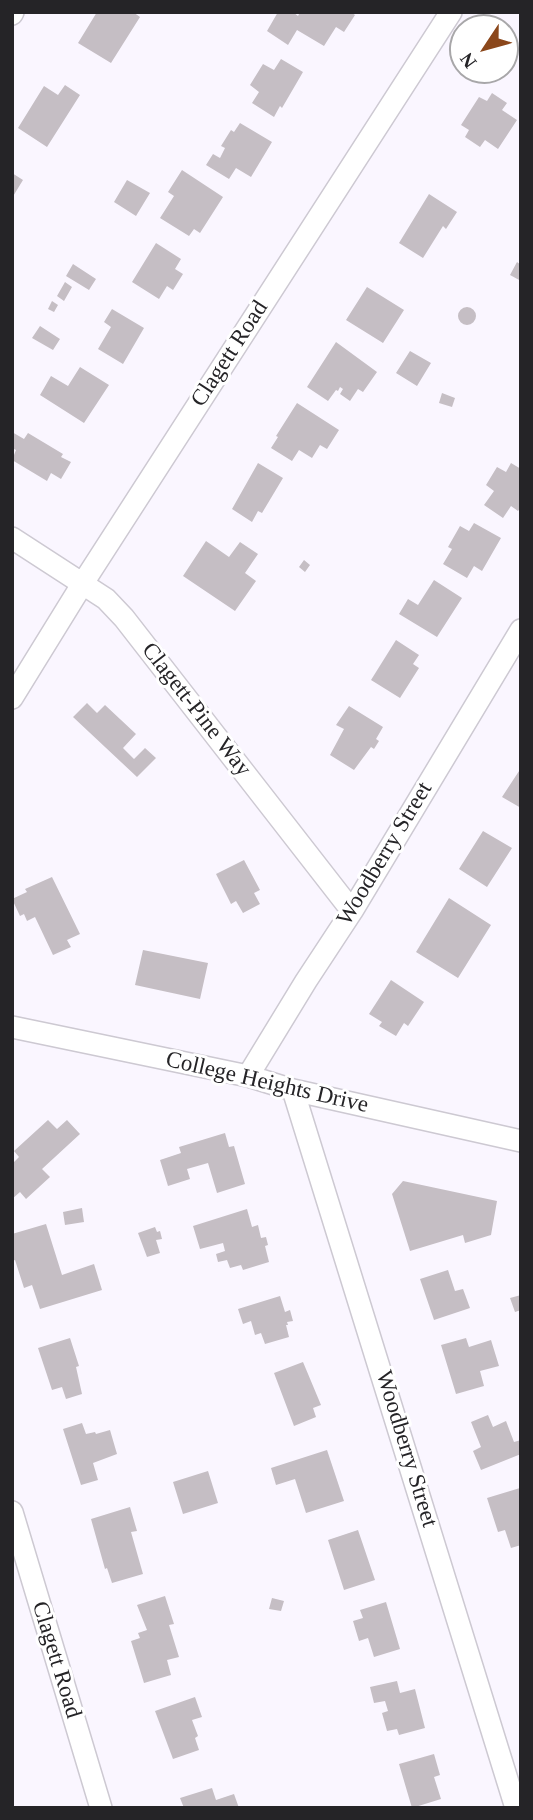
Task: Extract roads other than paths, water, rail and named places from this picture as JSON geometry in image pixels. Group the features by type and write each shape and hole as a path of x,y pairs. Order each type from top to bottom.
{"street":[{"name":"Clagett Road","path":"12,698 450,12"},
{"name":"Clagett-Pine Way","path":"12,538 106,599 124,618 352,911"},
{"name":"Woodberry Street","path":"248,1076 352,911 521,630"},
{"name":"College Heights Drive","path":"12,1027 248,1076 293,1090 521,1141"},
{"name":"Woodberry Street","path":"293,1090 516,1808"},
{"name":"Clagett Road","path":"12,1512 101,1808"}]}
